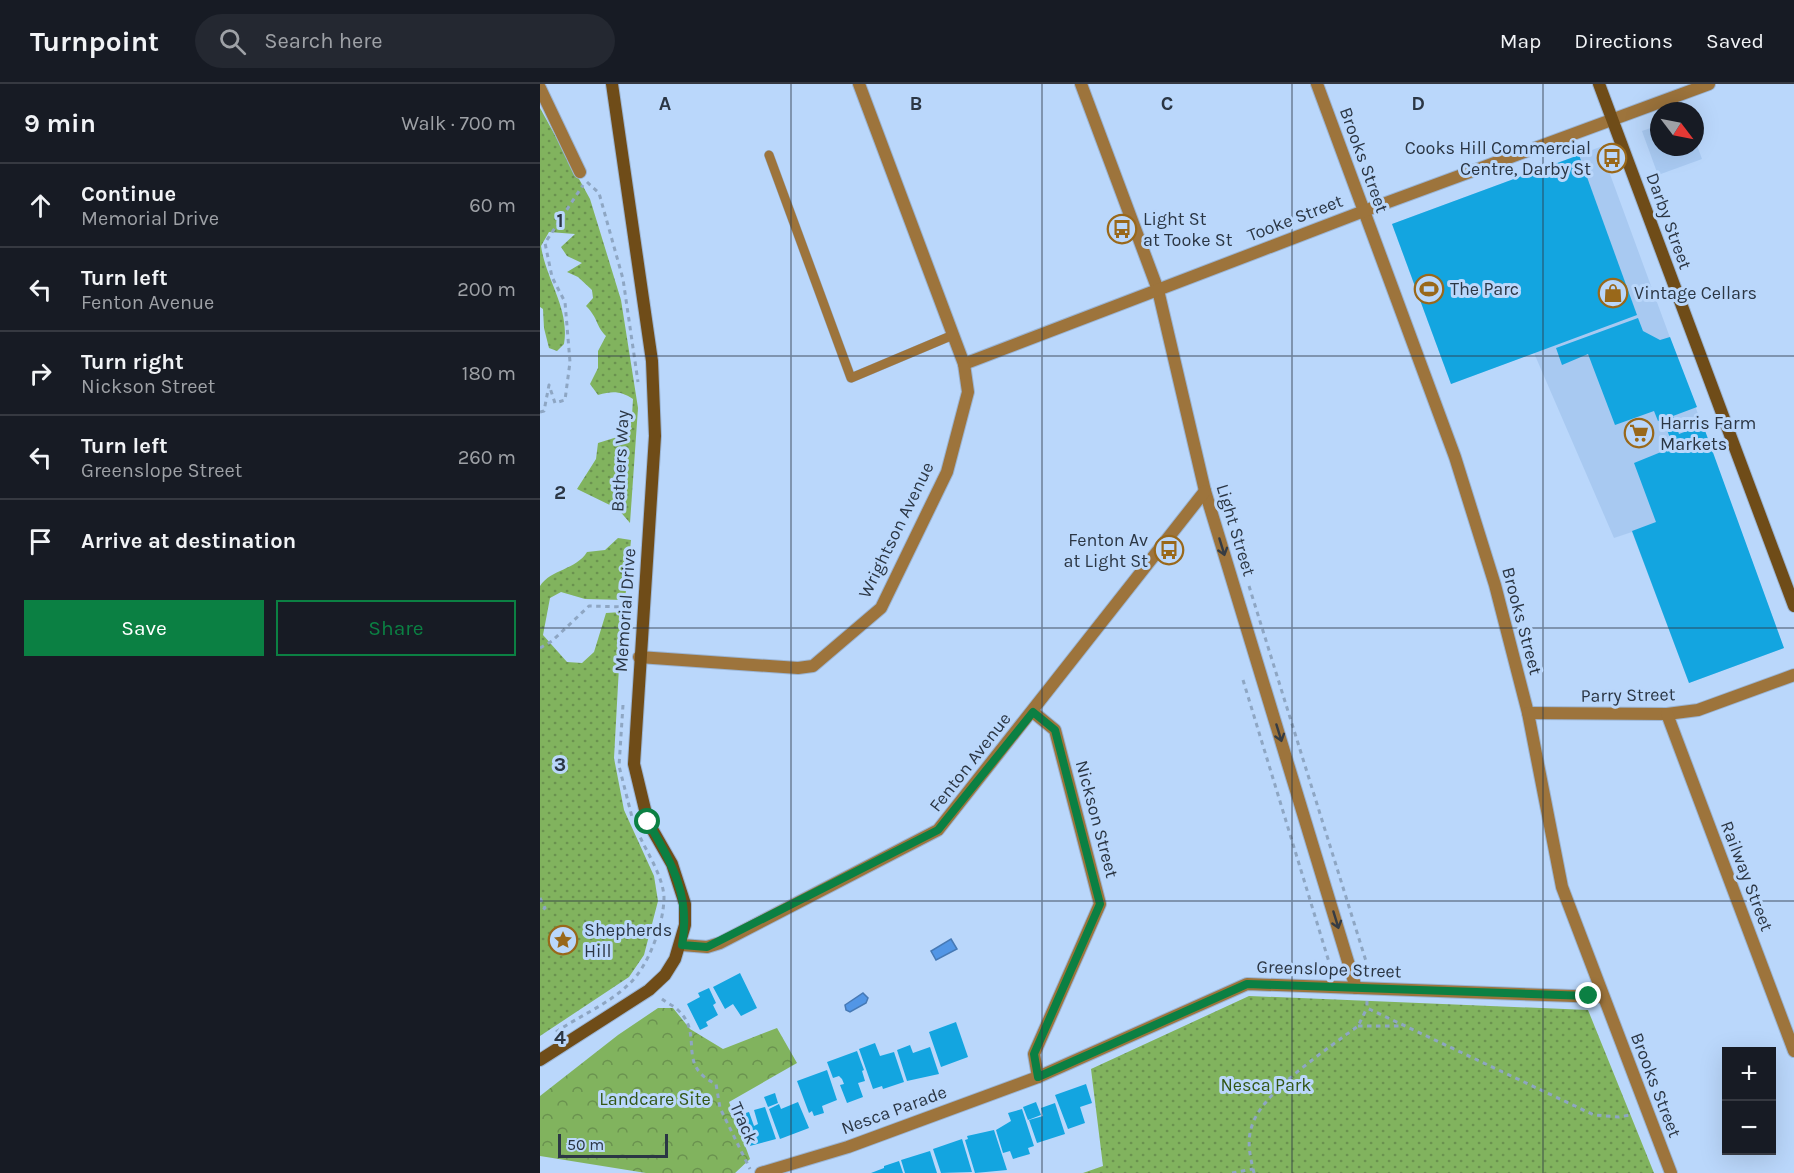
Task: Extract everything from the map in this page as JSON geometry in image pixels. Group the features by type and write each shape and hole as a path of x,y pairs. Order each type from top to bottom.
{"main road":[{"name":"Memorial Drive","path":"540,1060 649,990 665,975 682,945 685,904 672,864 648,822 634,764 639,657 655,436 652,372 612,84"},
{"name":"Darby Street","path":"1599,84 1794,606"}],"street":[{"name":"Wrightson Avenue","path":"639,657 804,668 813,666 881,608 947,472 968,392 964,364 859,84"},
{"name":"Light Street","path":"1081,84 1158,290 1205,491 1356,988"},
{"name":"Brooks Street","path":"1317,84 1455,457 1495,585 1527,713 1562,888 1671,1173"},
{"name":"Tooke Street","path":"964,364 1364,211 1709,84"},
{"path":"540,88 583,177"},
{"name":"Fenton Avenue","path":"682,945 707,947 720,943 938,830 1205,491"},
{"name":"Parry Street","path":"1527,713 1667,714 1698,710 1794,675"},
{"name":"Nickson Street","path":"1033,712 1055,730 1100,904 1034,1054 1038,1077"},
{"name":"Railway Street","path":"1667,714 1794,1051"},
{"name":"Greenslope Street","path":"1038,1077 1247,984 1602,997"},
{"name":"Nesca Parade","path":"761,1173 848,1147 1038,1077"}],"lane":[{"path":"769,155 851,378 953,335"}],"path":[{"name":"Bathers Way","path":"583,177 599,193 623,279 639,388"},
{"path":"540,412 544,411 549,385 555,403 566,400 570,362 565,302 552,277 546,243 583,177"},
{"path":"1247,580 1370,974"},
{"path":"541,647 552,641 589,606 629,607 629,618"},
{"path":"1243,680 1332,972"},
{"path":"623,698 619,766 634,823"},
{"path":"549,1037 628,985 646,964 656,939 664,896 654,867 637,832"},
{"path":"540,898 545,908 540,912"},
{"name":"Track","path":"662,999 679,1011 689,1030 695,1069 701,1077 716,1083 720,1108 752,1173"},
{"path":"1232,1173 1253,1171 1249,1137 1253,1122 1263,1103 1358,1026 1367,1008 1367,1001"},
{"path":"1367,1008 1594,1115 1619,1117 1630,1115"},
{"path":"1358,1026 1405,1026"}],"shaded area":[{"path":"1650,128 1650,153 1642,131"},
{"path":"1600,147 1784,648 1689,683 1632,532 1614,538 1534,353 1451,384 1392,224"},
{"path":"1651,156 1701,156 1702,159 1658,175"}],"green space":[{"path":"540,108 590,199 621,300 638,408 630,523 618,509 577,489 596,459 598,443 627,434 632,428 620,420 621,415 632,416 633,399 616,392 598,395 590,384 598,368 598,351 606,336 586,306 593,298 592,290 578,277 567,272 582,263 567,256 561,247 575,234 549,232 541,246 561,307 565,331 564,344 557,351 549,348 544,328 543,309 540,307"},
{"path":"618,538 631,540 625,600 585,599 561,592 550,598 543,635 567,662 582,663 594,652 606,613 622,612 614,758 624,810 654,876 658,901 644,955 629,977 540,1036 540,586 550,576 577,563 587,552 605,550"},
{"name":"Nesca Park","path":"1249,996 1588,1010 1654,1173 1083,1173 1103,1166 1091,1069"},
{"name":"Landcare Site","path":"658,1008 673,1008 690,1029 723,1049 777,1028 797,1063 729,1102 750,1159 735,1173 646,1173 540,1156 540,1096 618,1035"}],"water":[{"path":"951,939 957,949 936,960 931,951"},
{"path":"863,993 868,998 866,1003 850,1012 846,1010 845,1005"}],"building":[{"path":"1579,155 1637,315 1451,384 1392,224"},
{"path":"1638,318 1643,331 1660,340 1670,337 1697,407 1673,416 1679,434 1703,425 1784,648 1689,683 1632,531 1656,522 1634,463 1666,450 1662,441 1670,438 1663,419 1658,421 1654,411 1615,425 1588,354 1562,365 1556,348"},
{"path":"740,973 757,1008 741,1016 733,1004 725,1009 713,987"},
{"path":"709,988 716,1003 713,1005 718,1015 706,1022 708,1026 700,1030 687,1004 700,997 698,993"},
{"path":"956,1022 968,1057 941,1067 929,1032"},
{"path":"875,1043 880,1056 894,1052 904,1082 883,1089 882,1086 873,1089 859,1049"},
{"path":"910,1045 913,1053 930,1047 939,1074 907,1081 897,1050"},
{"path":"857,1051 864,1070 862,1071 865,1081 858,1083 863,1097 847,1103 840,1085 844,1084 842,1079 839,1076 833,1078 827,1062"},
{"path":"827,1070 837,1100 822,1106 824,1113 814,1116 812,1111 809,1113 797,1081"},
{"path":"1086,1084 1092,1103 1080,1107 1085,1123 1068,1129 1055,1095"},
{"path":"775,1093 778,1103 768,1107 764,1097"},
{"path":"798,1102 809,1128 780,1139 769,1109 779,1104 781,1109"},
{"path":"1036,1102 1041,1115 1028,1120 1023,1107"},
{"path":"1055,1103 1065,1134 1037,1143 1029,1120 1043,1116 1041,1108"},
{"path":"765,1107 776,1139 746,1147 736,1116 749,1112 754,1126 758,1124 754,1110"},
{"path":"1022,1109 1034,1146 1028,1148 1030,1154 1013,1159 1010,1151 1003,1153 996,1130 1011,1121 1008,1113"},
{"path":"994,1130 1007,1170 975,1173 965,1140 968,1139 967,1136"},
{"path":"962,1139 972,1172 941,1173 933,1149"},
{"path":"930,1151 937,1173 905,1173 901,1160"},
{"path":"899,1161 903,1173 871,1173 884,1166"}],"place":[{"name":"Cooks Hill Commercial Centre, Darby St","path":"1612,158"},
{"name":"Light St at Tooke St","path":"1122,229"},
{"name":"The Parc","path":"1429,289"},
{"name":"Vintage Cellars","path":"1613,293"},
{"name":"Harris Farm Markets","path":"1639,433"},
{"name":"Fenton Av at Light St","path":"1169,550"},
{"name":"Shepherds Hill","path":"563,940"}],"route":[{"path":"648,822 672,864 685,904 686,925 682,945 707,947 720,943 938,830 1033,712 1055,730 1100,904 1034,1054 1038,1077 1247,984 1589,996"}]}
